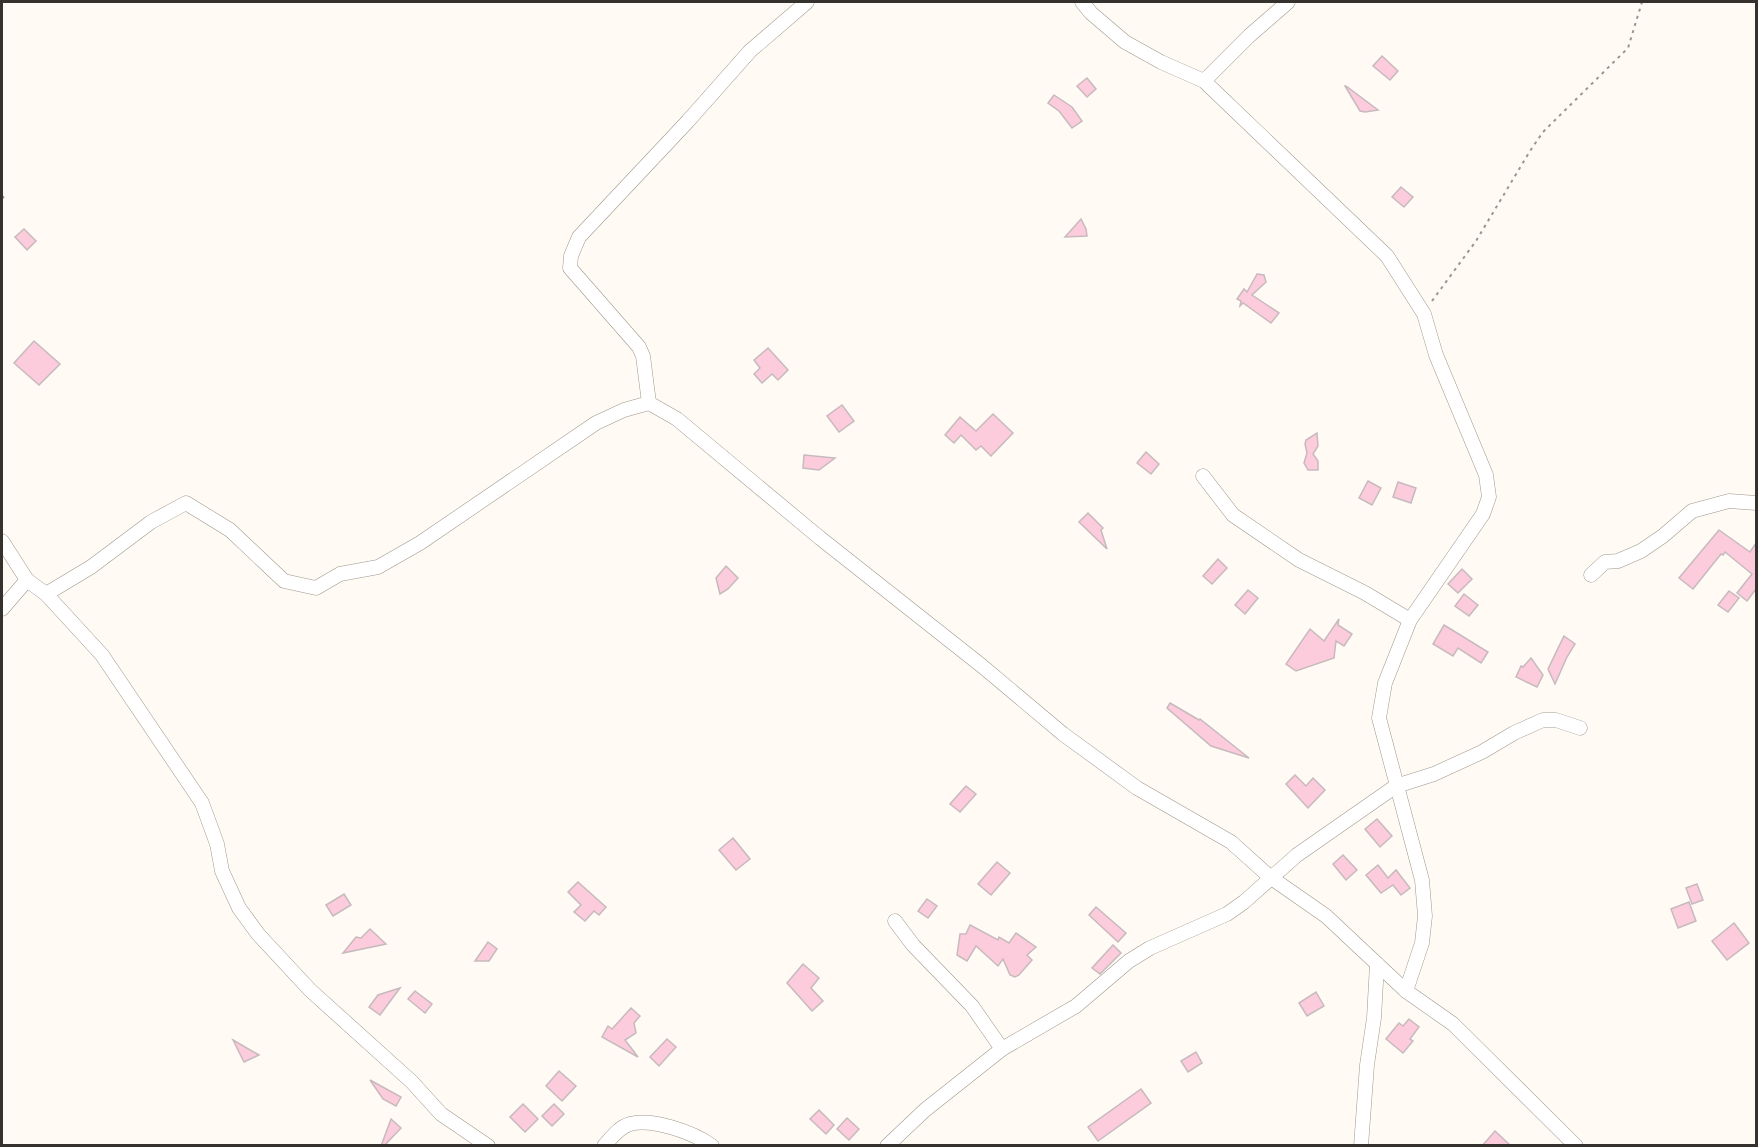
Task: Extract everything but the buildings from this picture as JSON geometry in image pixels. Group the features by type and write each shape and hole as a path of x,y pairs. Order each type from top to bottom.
{"street":[{"path":"649,403 643,356 639,347 570,268 571,256 579,237 750,51 807,2"},
{"path":"1082,2 1091,13 1125,42 1161,62 1204,81 1387,256 1424,314 1436,355 1486,475 1489,497 1483,514 1410,621 1385,683 1379,718 1422,880 1425,915 1422,943 1406,991"},
{"path":"1204,81 1288,2"},
{"path":"46,594 91,567 151,522 186,503 230,530 285,581 316,588 340,574 378,567 420,543 596,423 624,410 649,403 677,419 1063,734 1137,788 1231,842 1270,877 1326,916 1406,991 1453,1024 1576,1146"},
{"path":"1203,476 1233,515 1299,560 1365,593 1410,621"},
{"path":"1591,575 1605,562 1618,561 1641,551 1664,536 1692,511 1703,506 1729,501 1756,503"},
{"path":"2,541 27,580 46,594 102,655 202,803 217,844 222,871 238,908 258,934 310,990 412,1082 441,1114 488,1146"},
{"path":"2,609 27,580"},
{"path":"887,1146 925,1110 1002,1049 1076,1006 1129,961 1150,948 1227,914 1297,855 1396,786 1434,774 1544,720 1556,720 1580,728"},
{"path":"895,921 913,945 972,1006 1002,1049"},
{"path":"1361,1146 1377,964"},
{"path":"604,1146 621,1129 631,1124 675,1128 703,1139 712,1146"}],"path":[{"path":"1424,314 1476,241 1543,132 1628,48 1642,2"}]}
